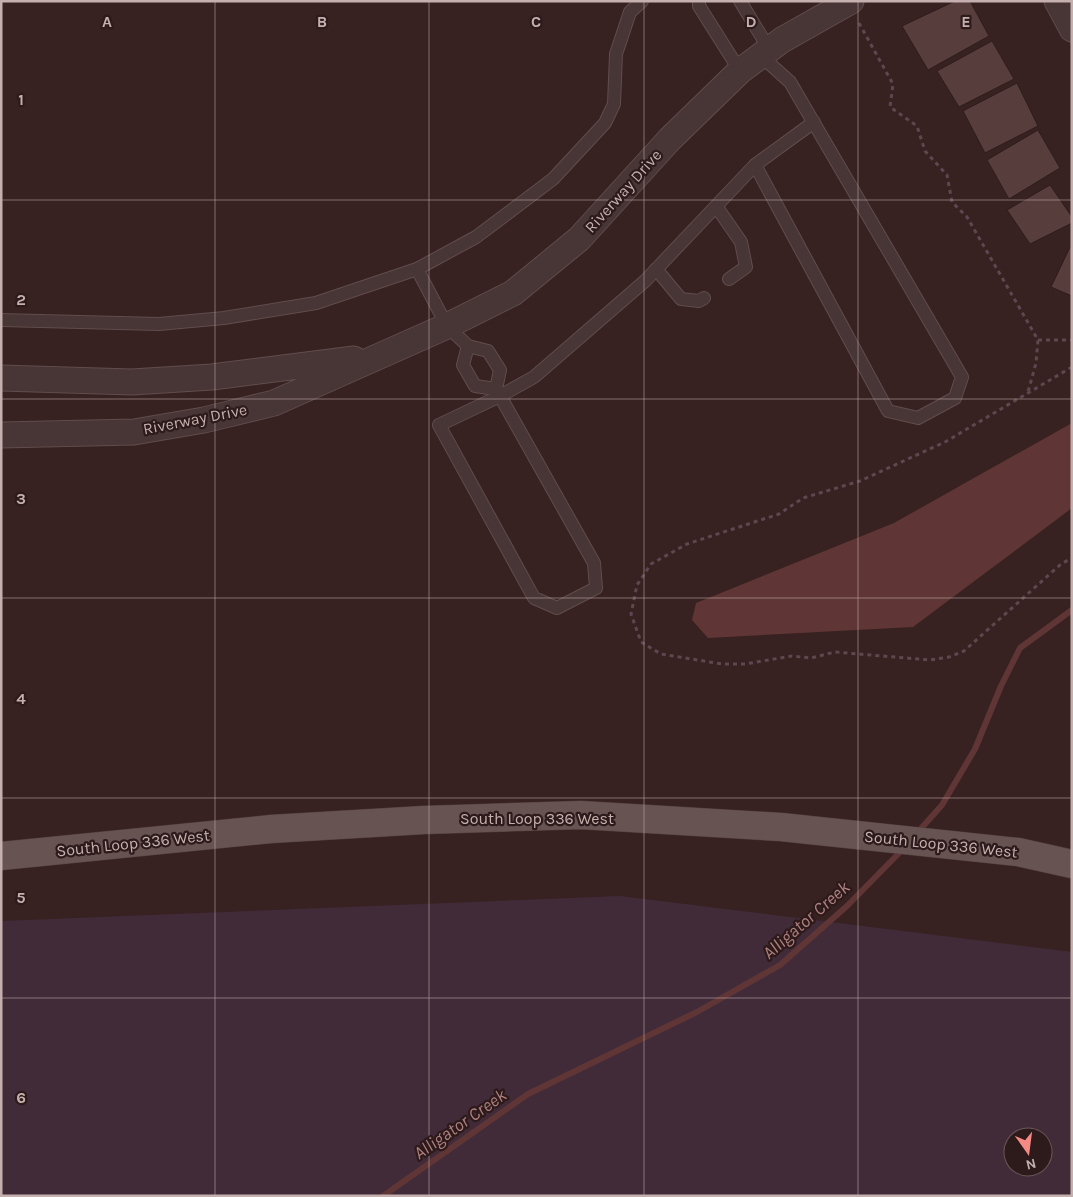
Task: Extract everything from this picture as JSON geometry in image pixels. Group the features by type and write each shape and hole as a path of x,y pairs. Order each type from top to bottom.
{"main road":[{"name":"South Loop 336 West","path":"1,856 272,829 424,820 581,816 781,827 1018,852 1072,864"}],"street":[{"path":"1056,1 1072,29"},
{"name":"Riverway Drive","path":"1,435 134,432 204,420 274,403 447,326 513,293 579,239 670,139 740,71 764,52 849,2"},
{"name":"Riverway Drive","path":"1,378 132,382 212,378 379,356"}],"lane":[{"path":"1,320 159,324 224,318 316,303 418,269 476,237 553,179 605,123 614,104 616,54 630,12 642,1"},
{"path":"699,1 699,6 740,71"},
{"path":"740,1 764,52 790,82 962,378 955,398 918,418 888,411 755,165"},
{"path":"418,269 447,326 468,346 488,351 500,370 498,393 594,563 596,588 557,608 534,598 439,425 498,393 534,377 656,269 755,165 814,122"},
{"path":"716,206 741,242 746,267 729,279"},
{"path":"656,269 681,299 699,302 704,298"},
{"path":"468,346 462,365 475,386 498,393"}],"path":[{"path":"849,2 893,84 890,107 917,126 925,150 947,175 952,202 967,217 1038,340 1036,363 1027,393"},
{"path":"1038,340 1072,340"},
{"path":"1072,367 944,442 860,481 804,498 779,514 687,544 651,564 637,585 632,614 641,642 661,654 722,664 745,664 792,656 811,658 835,652 930,660 964,651 1062,564 1072,558"}],"shaded area":[{"path":"1072,423 1072,508 913,627 708,638 692,620 696,603 894,523"},
{"path":"620,896 1072,952 1072,1196 1,1196 1,921"}],"building":[{"path":"955,1 970,1 989,36 928,70 902,26"},
{"path":"992,41 1014,79 959,107 937,71"},
{"path":"1017,83 1038,126 985,153 963,111"},
{"path":"1038,130 1060,168 1009,199 987,160"},
{"path":"1050,185 1072,217 1072,223 1030,244 1007,210"},
{"path":"1072,243 1072,296 1051,287"}],"waterway":[{"name":"Alligator Creek","path":"917,833 942,805 975,749 1001,686 1020,648 1072,610"},
{"name":"Alligator Creek","path":"383,1196 528,1094 697,1012 780,965 847,906 904,848"}]}
